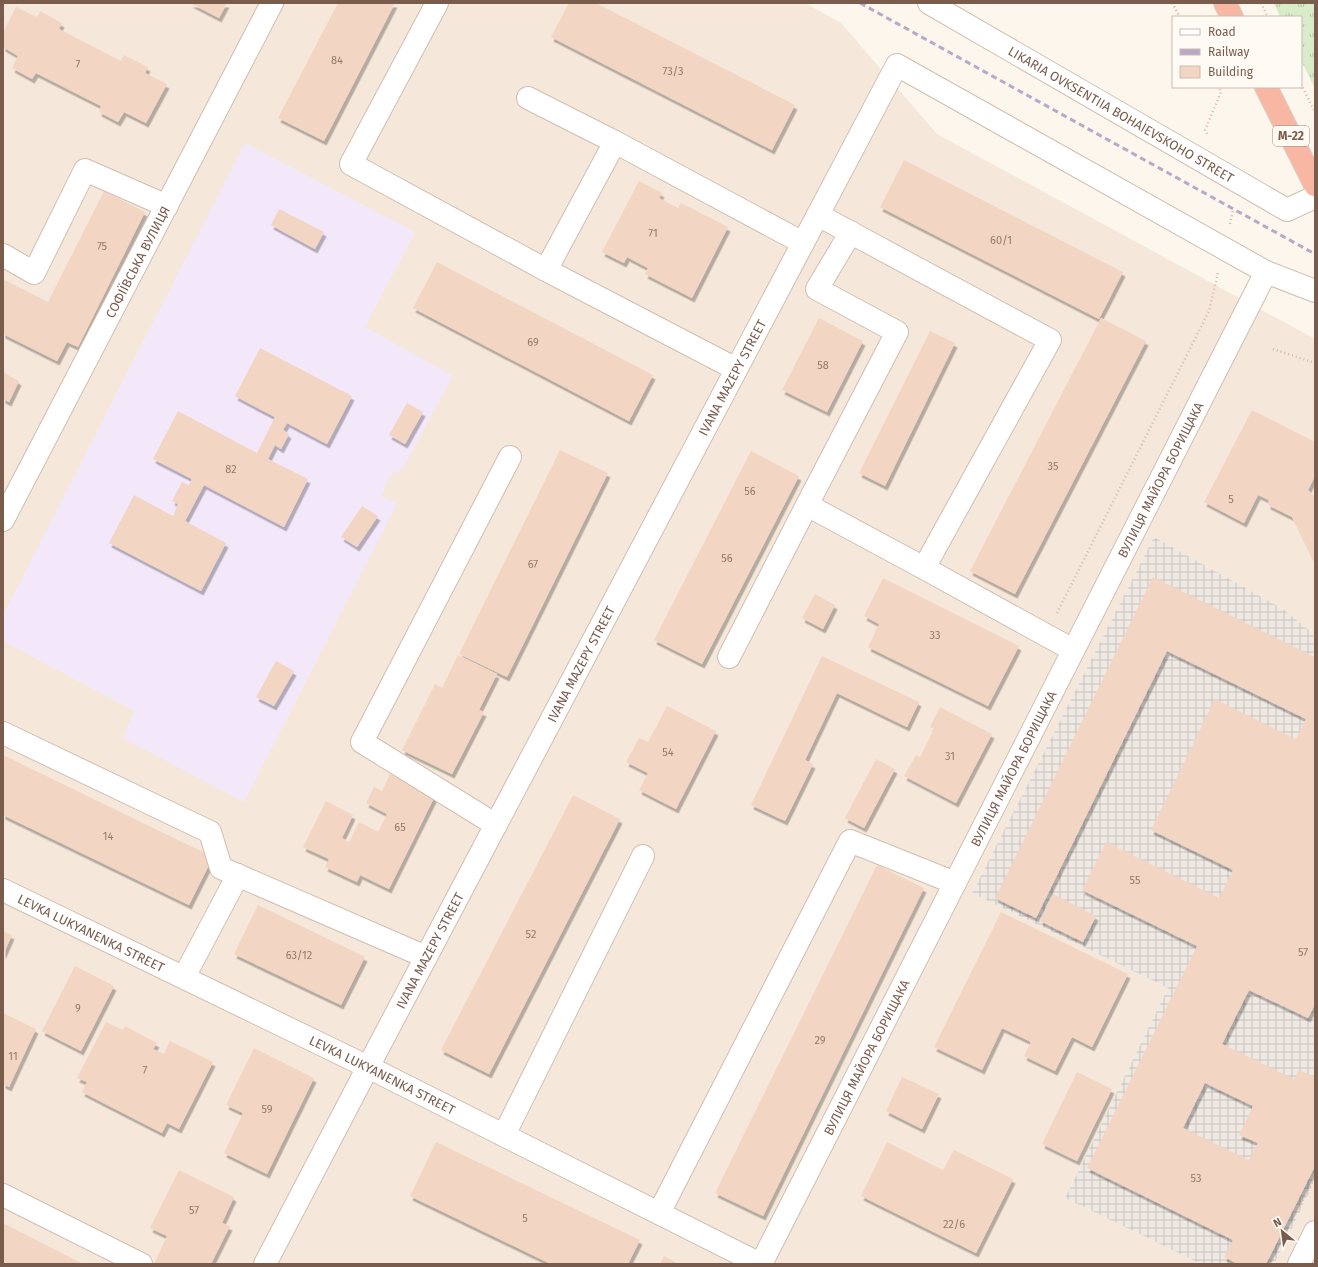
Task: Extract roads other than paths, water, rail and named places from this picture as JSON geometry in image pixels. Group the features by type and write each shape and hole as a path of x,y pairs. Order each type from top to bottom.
{"highway":[{"path":"1225,3 1232,16"},
{"name":"М-22","path":"1266,88 1315,186"}],"street":[{"name":"СОФІЇВСЬКА ВУЛИЦЯ","path":"3,520 272,3"},
{"path":"437,3 351,164 546,270 736,369"},
{"name":"LIKARIA OVKSENTIIA BOHAIEVSKOHO STREET","path":"929,3 1288,210 1315,197"},
{"name":"IVANA MAZEPY STREET","path":"265,1264 897,65 1266,272"},
{"path":"528,98 803,243"},
{"path":"546,270 614,142"},
{"path":"3,255 34,273 85,170 167,206"},
{"path":"818,215 1050,340 924,568"},
{"path":"729,657 897,332 817,289 851,232"},
{"path":"1266,272 1315,291"},
{"name":"ВУЛИЦЯ МАЙОРА БОРИЩАКА","path":"761,1264 1266,272"},
{"path":"496,825 362,742 510,457"},
{"path":"807,504 1073,650"},
{"path":"3,733 210,832 221,868 426,957"},
{"path":"659,1213 850,841 955,883"},
{"path":"504,1135 643,856"},
{"path":"184,977 238,875"},
{"name":"LEVKA LUKYANENKA STREET","path":"3,890 368,1067 761,1264"},
{"path":"3,1195 141,1264"},
{"path":"1299,1264 1315,1232"}],"railway":[{"path":"860,3 1315,254"}]}
